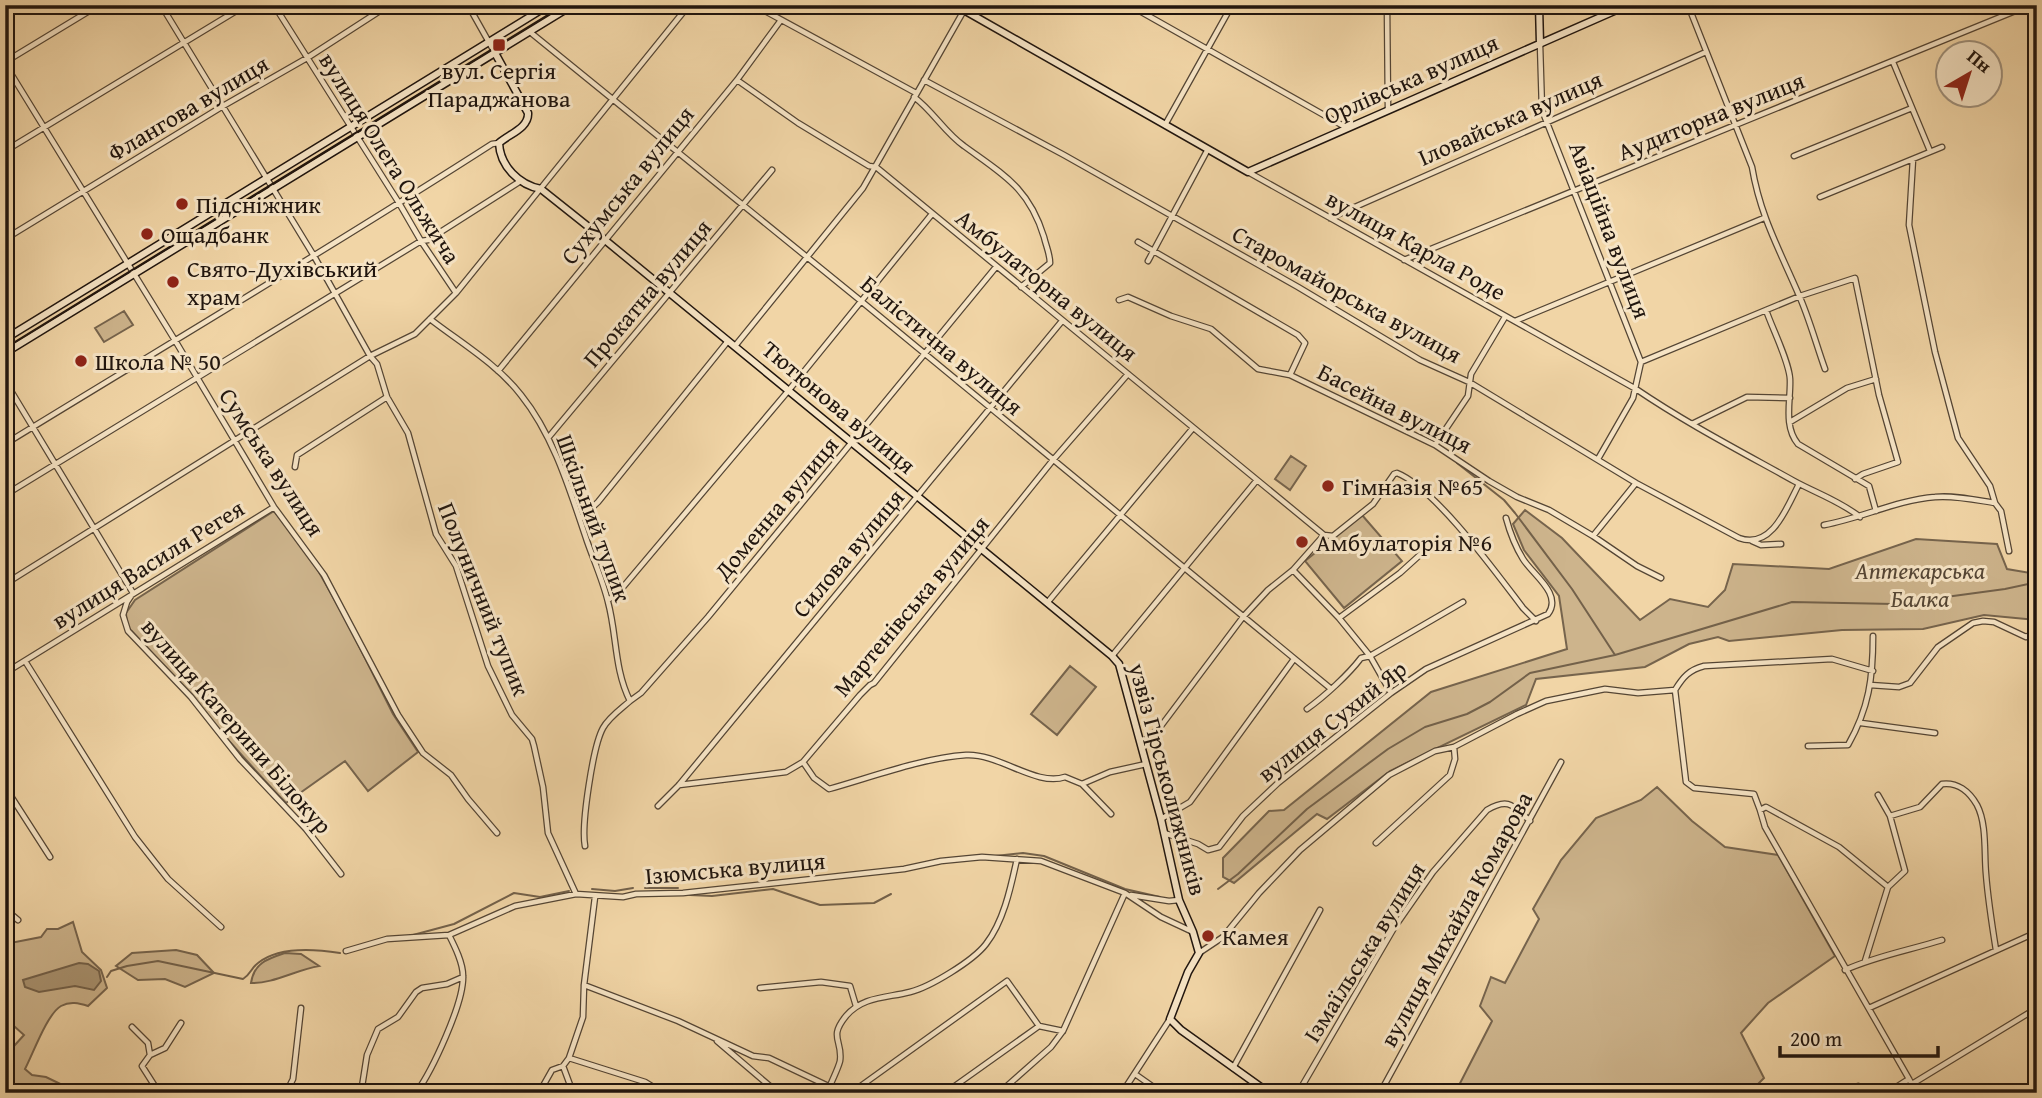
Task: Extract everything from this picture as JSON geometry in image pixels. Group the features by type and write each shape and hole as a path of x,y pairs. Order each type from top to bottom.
{"street":[{"path":"5,63 99,5"},
{"name":"Полуничний тупик","path":"160,5 274,188 377,364 387,397 408,433 436,534 456,566 488,666 512,715 534,746 543,787 548,833 576,894"},
{"path":"5,151 246,5"},
{"name":"вулиця Олега Ольжича","path":"274,5 456,293"},
{"name":"Флангова вулиця","path":"5,239 307,58 388,5"},
{"path":"5,444 176,342 221,311 492,144 499,143 525,124 528,113 468,5"},
{"path":"5,339 549,5"},
{"path":"5,353 573,5"},
{"path":"5,584 370,356 415,334 456,293 689,5"},
{"path":"754,5 915,95 963,146 973,151 1020,190 1037,216 1050,263 1021,287"},
{"name":"вулиця Карла Роде","path":"954,5 965,8 1329,219 1860,517"},
{"path":"1129,5 1347,128"},
{"path":"1164,125 1232,5"},
{"path":"1387,5 1388,109"},
{"name":"Авіаційна вулиця","path":"1539,5 1542,110 1641,362"},
{"name":"Орлівська вулиця","path":"1248,172 1628,5"},
{"path":"1688,5 1752,167 1764,218 1800,296 1825,369"},
{"name":"Аудиторна вулиця","path":"1404,260 2031,5"},
{"path":"580,519 598,502 731,344 808,258 856,197 876,167 965,8"},
{"name":"Сухумська вулиця","path":"498,371 737,80 781,20"},
{"name":"Балістична вулиця","path":"530,32 1330,688"},
{"name":"Іловайська вулиця","path":"1329,219 1547,120 1706,52"},
{"path":"1893,62 1930,152"},
{"name":"Сумська вулиця","path":"5,63 274,507 324,575 398,715 423,753 451,775 497,833"},
{"name":"Амбулаторна вулиця","path":"737,80 798,123 869,166 876,167 1324,535"},
{"name":"Старомайорська вулиця","path":"924,80 1173,217 1420,360 1469,382 1636,483 1739,538 1761,545 1781,544"},
{"path":"1794,156 1912,108"},
{"path":"5,495 335,292 421,241 428,240 519,181 502,158 499,143"},
{"path":"1820,197 1941,147"},
{"path":"1148,261 1208,149"},
{"path":"1913,159 1909,225 1935,352 1958,438 1990,486 1995,503 2001,511 2009,551"},
{"name":"Прокатна вулиця","path":"548,438 772,170"},
{"name":"Тютюнова вулиця","path":"519,181 528,187 541,189 605,240 1112,656"},
{"path":"608,600 618,593 789,390 932,214"},
{"path":"1515,321 1764,218"},
{"name":"Басейна вулиця","path":"1138,242 1303,339 1305,343 1290,375"},
{"name":"Доменна вулиця","path":"630,701 641,693 700,626 996,267"},
{"path":"1598,459 1636,389 1641,362 1800,296 1855,278 1876,379 1898,462 1854,479"},
{"name":"Басейна вулиця","path":"1119,300 1128,297 1171,316 1211,329 1258,369 1290,375 1435,445 1517,497 1549,510 1637,566 1661,578"},
{"path":"1766,310 1790,376 1792,437 1798,444 1869,486 1876,511"},
{"path":"1435,445 1468,396 1471,374 1505,317"},
{"name":"Шкільний тупик","path":"430,319 498,371 525,400 548,438 608,600 617,664 630,701"},
{"name":"Силова вулиця","path":"658,806 679,785 1062,321"},
{"name":"Мартенівська вулиця","path":"679,785 786,772 803,762 860,695 874,683 1053,460 1128,374"},
{"path":"1790,422 1847,388 1876,379"},
{"name":"вулиця Катерини Білокур","path":"5,382 133,593 122,615 128,631 191,697 240,759 306,830 341,874"},
{"path":"295,467 297,455 387,397"},
{"path":"1691,424 1747,397 1790,398"},
{"path":"1047,603 1193,428"},
{"path":"1141,744 1161,726 1243,617 1268,590 1293,570 1324,535 1333,536 1373,504 1397,473 1406,476 1445,512 1536,621 1551,610 1551,596 1519,552 1506,518"},
{"path":"1112,656 1257,480"},
{"path":"1593,536 1636,483"},
{"path":"1752,541 1773,530 1799,484"},
{"path":"1824,525 1854,520 1904,502 1938,496 1995,503"},
{"name":"вулиця Василя Регея","path":"5,673 274,507"},
{"path":"1339,618 1422,554"},
{"path":"1293,570 1339,618 1370,656 1391,693"},
{"path":"1307,709 1322,699 1362,658 1370,656 1463,602"},
{"name":"вулиця Сухий Яр","path":"1164,833 1208,850 1219,847 1243,816 1278,783 1391,693 1426,669 1536,621"},
{"path":"1870,685 1899,687 1910,683 1938,647 1973,623 1994,622 2026,637 2037,632"},
{"path":"1808,746 1848,745 1861,723 1873,671 1873,636"},
{"name":"узвіз Гірськолижників","path":"1112,656 1119,664 1161,819 1179,900 1199,953"},
{"path":"1161,819 1191,802 1294,659"},
{"path":"1873,671 1822,659 1704,666 1683,677 1675,690 1686,782 1694,788 1754,794 1765,827 1917,1093"},
{"path":"26,661 135,837 168,878 221,927"},
{"path":"1122,1093 1170,1018 1188,972 1199,953 1223,937 1259,893 1300,850 1389,775 1435,751 1454,747 1546,701 1605,689 1638,693 1675,690"},
{"path":"584,846 586,799 596,748 606,724 630,701"},
{"path":"1861,723 1934,733"},
{"path":"1376,843 1450,775 1455,759 1454,747"},
{"path":"803,762 814,778 829,789 922,763 967,755 988,757 1043,778 1058,780 1065,777 1082,784 1111,814"},
{"name":"вулиця Михайла Комарова","path":"1380,1093 1561,762"},
{"path":"1082,784 1110,772 1146,764"},
{"path":"1889,816 1920,807 1942,784 1956,784 1967,792 1981,816 1996,950"},
{"path":"5,787 50,857"},
{"path":"1865,961 1888,887 1905,871 1889,816 1878,795"},
{"name":"Ізмаїльська вулиця","path":"1298,1093 1394,928 1440,864 1487,810 1499,803 1511,805 1530,821"},
{"path":"1760,810 1766,807 1839,847 1888,887"},
{"name":"Ізюмська вулиця","path":"346,951 387,939 449,934 515,906 576,894 623,897 721,890 904,869 941,861 982,857 1041,861 1127,894 1169,901 1179,900"},
{"path":"830,1086 840,1061 836,1034 846,1017 856,1006 882,996 909,992 937,982 986,945 1011,888 1017,858"},
{"path":"999,1093 1051,1047 1063,1031 1127,894"},
{"name":"Ізюмська вулиця","path":"1127,894 1161,917 1193,932"},
{"path":"539,1093 552,1070 563,1066 569,1058 583,1017 584,985 595,897"},
{"path":"2037,908 2032,910 2037,922"},
{"path":"5,909 18,920"},
{"path":"1233,1068 1320,910"},
{"path":"1869,1008 2037,932"},
{"path":"416,1093 432,1068 459,1000 463,977 449,934"},
{"path":"1845,970 1865,961 1942,940"},
{"path":"360,1093 367,1055 378,1029 398,1017 422,988 447,984 463,977"},
{"path":"851,1093 1007,981 1039,1026 1063,1031"},
{"path":"760,988 821,982 850,986 856,1006"},
{"path":"584,985 678,1021 843,1093"},
{"path":"286,1093 293,1079 301,1008"},
{"path":"1887,1093 2037,1008"},
{"path":"1170,1018 1181,1030 1269,1093"},
{"path":"153,1093 156,1088 142,1066 150,1055 165,1048 181,1023"},
{"path":"945,1093 1039,1026"},
{"path":"132,1027 148,1042 150,1055"},
{"path":"711,1036 778,1093"},
{"path":"569,1058 645,1082 663,1093"},
{"path":"563,1066 573,1093"},
{"path":"1136,1074 1162,1093"},
{"path":"641,1093 645,1082"},
{"path":"1846,1093 1858,1086 1864,1093"}],"green space":[{"path":"124,311 133,325 104,342 95,328"},
{"path":"1291,456 1306,466 1290,490 1275,479"},
{"name":"Аптекарська Балка","path":"1525,510 1562,538 1640,620 1670,599 1708,607 1725,590 1733,564 1829,569 1916,539 1997,544 2007,569 2030,573 2037,564 2037,620 1984,615 1923,629 1842,630 1729,641 1718,637 1689,644 1645,667 1536,679 1526,705 1390,771 1327,819 1317,814 1234,883 1223,877 1223,858 1269,811 1284,810 1431,692 1567,649 1559,596 1524,550 1513,524"},
{"path":"274,511 311,558 346,620 393,714 418,752 368,791 345,761 286,803 127,626 126,613 135,600"},
{"path":"1362,515 1402,561 1344,608 1305,561"},
{"path":"1070,666 1096,687 1057,735 1031,714"},
{"path":"1657,787 1692,821 1725,847 1778,855 1835,956 1768,1003 1741,1033 1764,1078 1749,1093 1455,1093 1492,1021 1480,1006 1491,977 1505,983 1539,919 1533,909 1561,860 1596,818 1641,800"},
{"path":"73,922 82,952 101,970 107,988 88,1006 68,1003 56,1010 25,1069 32,1075 46,1077 79,1093 5,1093 5,1056 24,1035 5,1018 5,944 41,937 47,929 58,929"},
{"path":"176,950 197,955 214,973 185,987 165,979 138,980 116,966 132,953"},
{"path":"285,953 301,954 319,966 251,983 258,966"}],"shaded area":[{"path":"79,963 88,964 99,971 101,981 94,990 75,986 39,992 25,987 23,980"}],"waterway":[{"path":"1457,463 1504,500 1515,513 1572,589 1615,655"},
{"path":"1218,889 1238,874 1307,809 1388,749 1425,727 1467,714 1490,702 1530,673 1615,655 1792,602 1894,604 2037,582"},
{"path":"995,856 1023,853 1044,856 1125,889 1160,897"},
{"path":"592,889 615,891 633,888"},
{"path":"645,888 678,888"},
{"path":"690,895 712,896 773,889 820,905 874,903 891,894"},
{"path":"413,935 454,924 514,893 540,897 569,891"},
{"path":"107,977 111,971 158,961 243,979 258,963 287,951 340,953"}],"tram line":[{"path":"5,348 564,5"}],"place":[{"name":"вул. Сергія Параджанова","path":"499,45"},
{"name":"Підсніжник","path":"182,204"},
{"name":"Ощадбанк","path":"147,234"},
{"name":"Свято-Духівський храм","path":"173,282"},
{"name":"Школа № 50","path":"81,361"},
{"name":"Гімназія №65","path":"1328,486"},
{"name":"Амбулаторія №6","path":"1302,542"},
{"name":"Камея","path":"1208,936"}]}
